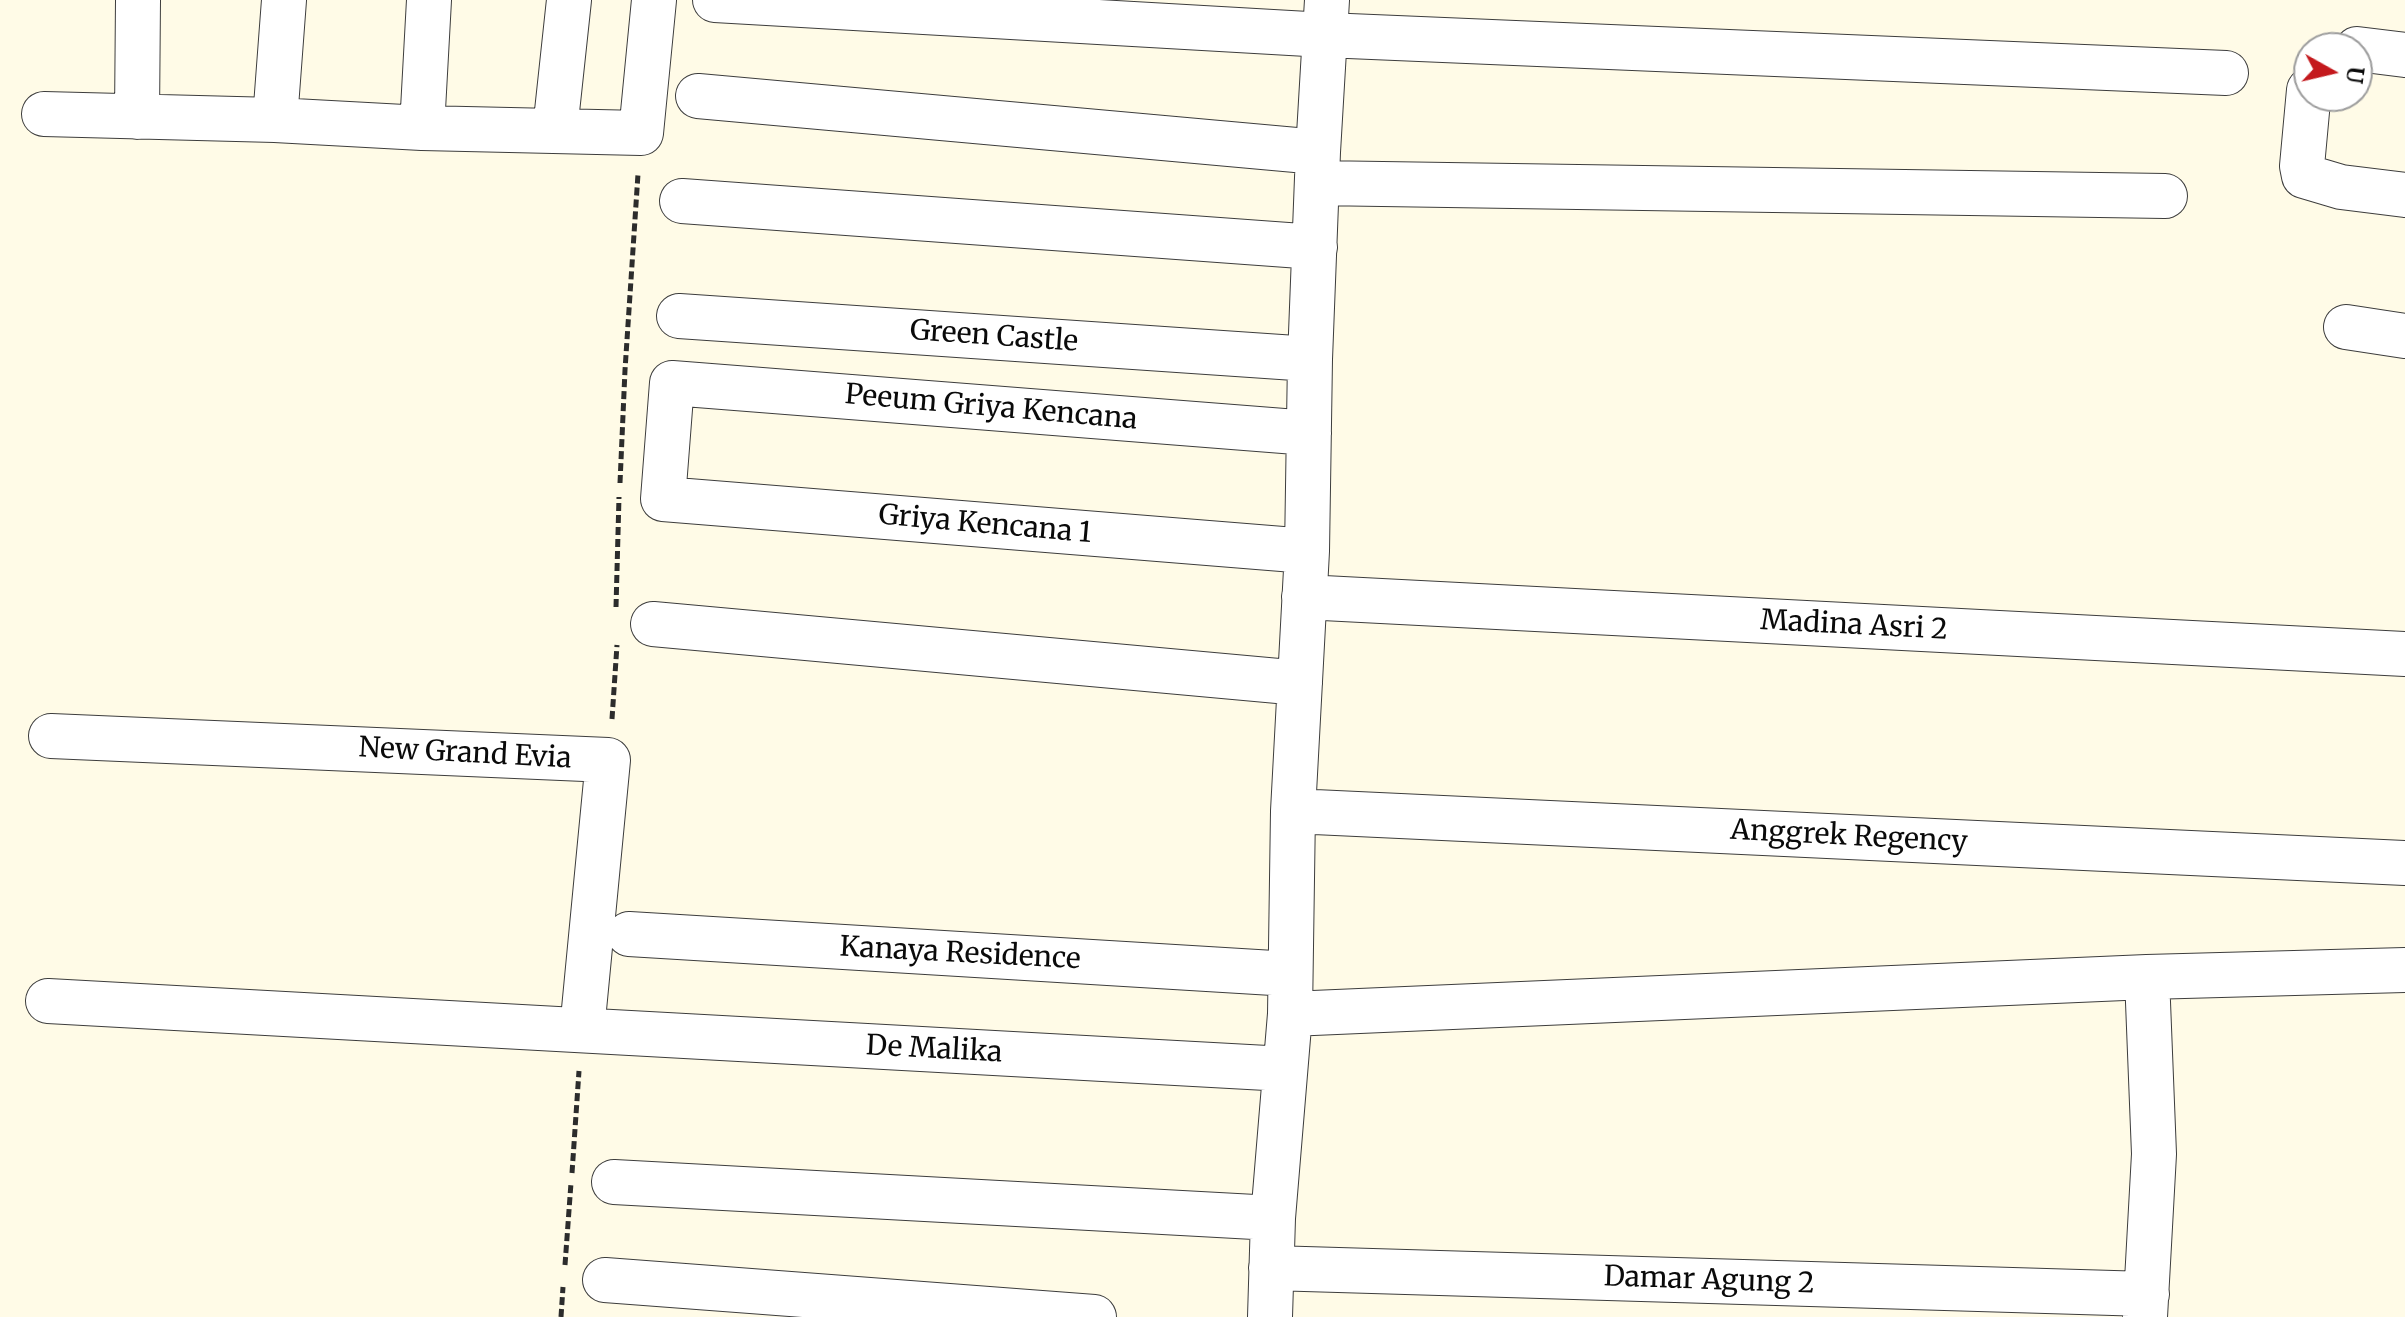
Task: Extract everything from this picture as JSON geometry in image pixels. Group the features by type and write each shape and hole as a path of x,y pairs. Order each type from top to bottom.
{"street":[{"path":"137,117 138,0"},
{"path":"275,120 284,0"},
{"path":"422,128 429,0"},
{"path":"555,130 569,0"},
{"path":"44,114 641,133 654,0"},
{"path":"715,0 1326,17 2226,73"},
{"path":"1270,1317 1273,1218 1290,994 1293,811 1307,551 1310,359 1326,17"},
{"path":"2373,51 2405,55"},
{"path":"698,96 1317,167 2165,196"},
{"path":"2307,112 2304,176 2341,187 2405,195"},
{"path":"682,201 1315,247"},
{"name":"Green Castle","path":"679,316 1310,359"},
{"path":"2346,327 2405,336"},
{"name":"Peeum Griya Kencana","path":"663,499 672,383 1309,433"},
{"name":"Griya Kencana 1","path":"663,499 1307,551"},
{"name":"Madina Asri 2","path":"1304,597 2405,654"},
{"path":"653,624 1300,683"},
{"name":"New Grand Evia","path":"51,736 608,760 582,1030"},
{"name":"Anggrek Regency","path":"1293,811 2405,863"},
{"name":"Kanaya Residence","path":"629,934 1290,994 2405,970"},
{"path":"2146,1305 2154,1154 2147,977"},
{"name":"De Malika","path":"48,1001 1285,1069"},
{"path":"614,1182 1273,1218"},
{"name":"Damar Agung 2","path":"1271,1268 2146,1305"},
{"path":"605,1280 1094,1317"}]}
